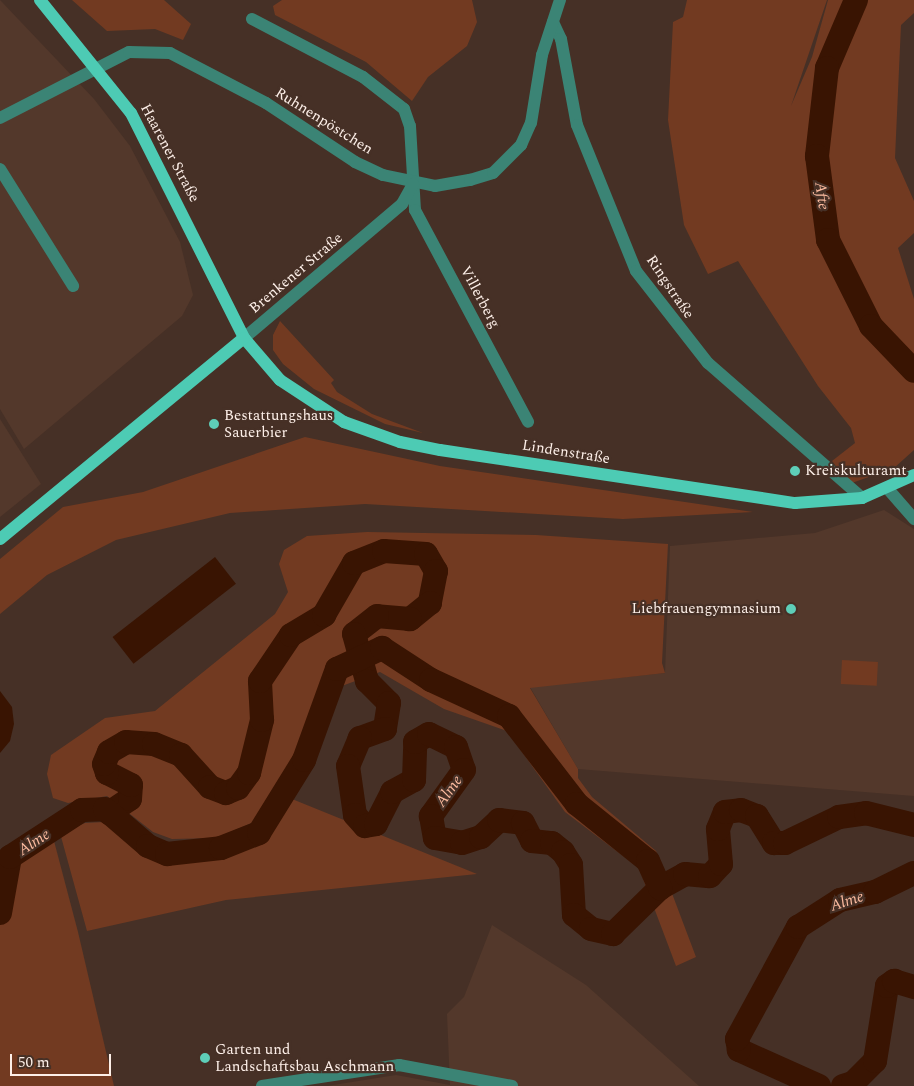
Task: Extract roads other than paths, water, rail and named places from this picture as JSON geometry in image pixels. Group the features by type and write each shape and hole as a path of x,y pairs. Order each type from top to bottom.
{"main road":[{"name":"Haarener Straße","path":"40,0 98,67 131,113 168,180 244,338"},
{"name":"Lindenstraße","path":"244,338 280,380 312,404 344,422 400,442 796,503 862,498 888,489 914,475"},
{"name":"Brenkener Straße","path":"0,539 244,338"}],"street":[{"path":"252,19 363,77 404,109 410,126 413,184 470,180 493,172 512,158 531,123 542,55 560,0"},
{"name":"Ringstraße","path":"553,22 561,39 577,125 636,271 708,363 862,498"},
{"name":"Ruhnenpöstchen","path":"0,118 129,52 170,53 266,104 356,162 413,184"},
{"path":"0,169 73,286"},
{"name":"Brenkener Straße","path":"244,338 402,204 413,184"},
{"name":"Villerberg","path":"413,184 414,210 528,422"},
{"path":"888,489 914,519"},
{"path":"262,1086 399,1065 512,1086"}],"waterway":[{"name":"Afte","path":"856,0 827,68 817,156 828,240 871,326 914,371"},
{"name":"Alme","path":"109,813 130,799 131,785 107,773 104,764 109,752 126,742 154,744 181,755 210,787 226,793 238,788 249,773 262,720 260,681 291,635 324,615 354,563 384,551 426,554 436,571 430,603 410,619 377,616 354,634 367,681 389,703 385,729 360,738 348,766 355,815 365,826 376,824 392,792 414,780 415,742 429,734 456,747 464,770 431,816 435,838 462,843 481,837 499,820 523,823 532,841 552,843 563,852 571,865 574,915 591,929 613,934 660,888 685,874 710,876 721,864 718,829 725,812 741,810 757,816 774,843 785,843 839,817 866,813 914,825"},
{"name":"Alme","path":"0,913 10,857 82,810 105,809 148,846 167,854 221,848 259,833 304,760 337,669 382,648 431,680 509,716 577,804 648,861 660,888"},
{"name":"Alme","path":"819,1086 739,1050 737,1039 798,927 840,900 875,892 914,873"},
{"name":"Alme","path":"843,1086 853,1083 875,1061 887,986 894,981 914,987"}],"place":[{"name":"Bestattungshaus Sauerbier","path":"214,424"},
{"name":"Kreiskulturamt","path":"795,471"},
{"name":"Liebfrauengymnasium","path":"791,609"},
{"name":"Garten und Landschaftsbau Aschmann","path":"205,1058"}]}
